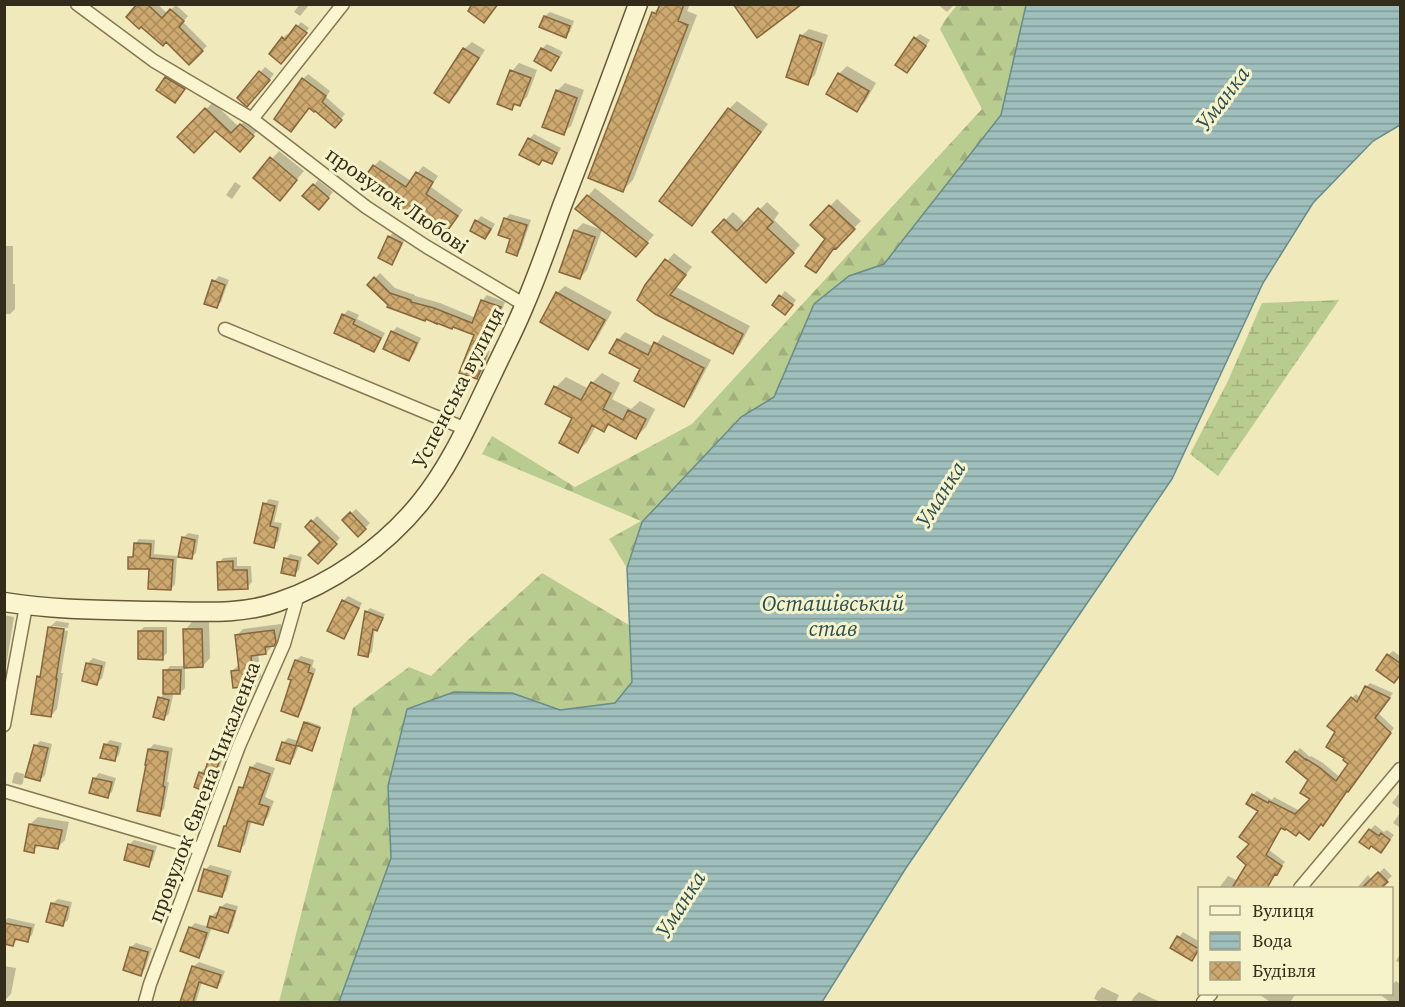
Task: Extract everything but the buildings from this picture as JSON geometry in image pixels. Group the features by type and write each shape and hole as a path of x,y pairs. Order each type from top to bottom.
{"street":[{"name":"провулок Любові","path":"77,4 154,61 252,119 366,207 436,252 525,304"},
{"path":"252,119 343,4"},
{"name":"Успенська вулиця","path":"4,602 26,606 115,610 222,612 256,608 298,595 330,578 355,563 400,526 437,481 453,456 525,304 638,4"},
{"path":"225,329 466,429"},
{"name":"провулок Євгена Чикаленка","path":"145,1002 239,746 284,644 298,595"},
{"path":"4,725 26,606"},
{"path":"1301,887 1401,769"},
{"path":"4,791 200,849"}],"green space":[{"path":"957,5 1026,5 1001,115 884,264 849,276 814,304 774,397 741,417 642,521 627,568 609,539 641,521 482,454 492,436 575,487 692,424 982,109 940,29"},
{"path":"1339,300 1218,476 1190,454 1227,383 1262,303"},
{"path":"542,573 629,625 632,682 615,703 560,710 512,693 388,786 391,858 339,1002 279,1002 353,708 409,667 431,676"}],"water":[{"name":"Осташівський став","path":"1026,5 1400,5 1400,125 1373,141 1313,203 1263,283 1172,479 906,868 822,1002 339,1002 391,858 388,786 407,709 454,692 512,693 560,710 615,703 632,682 627,568 642,522 741,417 774,397 814,304 849,276 884,264 1001,115"}],"water label":[{"name":"Уманка","path":"1222,98"},
{"name":"Уманка","path":"940,494"},
{"name":"Уманка","path":"680,904"}]}
